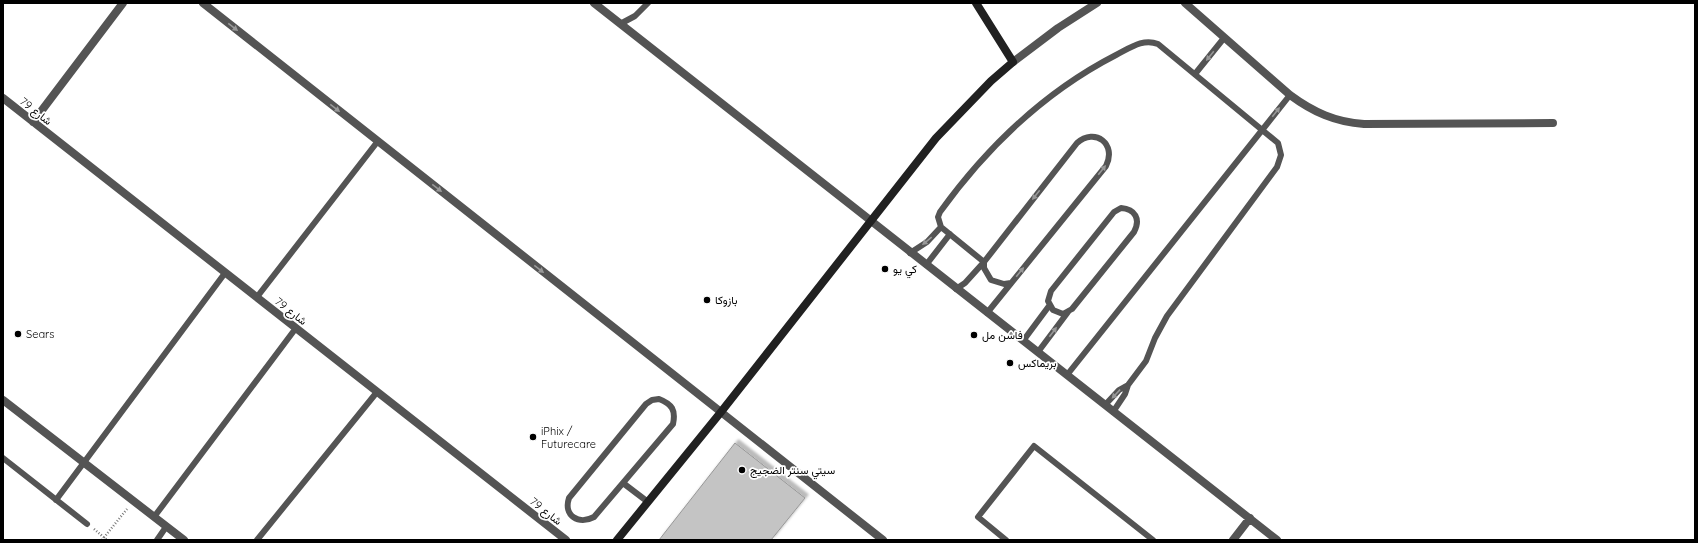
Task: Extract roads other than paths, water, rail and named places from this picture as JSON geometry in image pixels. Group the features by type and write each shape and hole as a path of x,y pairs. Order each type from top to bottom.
{"street":[{"path":"33,122 123,3"},
{"path":"203,3 883,540"},
{"path":"594,3 870,222 1277,540"},
{"path":"976,3 1013,62"},
{"path":"617,540 936,138 991,81 1013,62 1058,28 1097,3"},
{"path":"1185,3 1290,95 1316,113 1339,121 1352,123 1553,123"},
{"name":"شارع 79","path":"3,98 566,540"},
{"path":"3,400 184,540"},
{"path":"1236,539 1250,518"}],"lane":[{"path":"620,24 635,16 648,3"},
{"path":"1195,74 1224,38"},
{"path":"1011,283 1004,284 992,280 987,275 984,262 941,227 938,217 940,212 975,166 995,145 1038,106 1085,73 1142,42 1147,41 1158,44 1278,144 1280,149 1280,162 1167,316 1155,338 1146,361 1128,385 1125,394 1113,412"},
{"path":"1067,375 1290,95"},
{"path":"956,289 969,279 984,262 1076,143 1082,138 1089,136 1102,140 1107,145 1110,152 1106,166 987,313"},
{"path":"257,297 378,142"},
{"path":"1038,352 1068,312 1072,309 1138,226 1138,219 1134,212 1128,208 1120,208 1114,212 1051,291 1048,301 1049,306 1057,313 1068,312"},
{"path":"910,253 927,242 941,227"},
{"path":"926,265 950,234"},
{"path":"56,500 225,273"},
{"path":"1023,341 1049,306"},
{"path":"154,517 296,328"},
{"path":"1105,405 1119,390 1128,385"},
{"path":"257,540 377,392"},
{"path":"659,398 668,402 674,411 673,424 623,483 594,517 588,520 580,520 567,511 569,498 646,404 659,398"},
{"path":"1006,540 978,518 1034,446 1153,540"},
{"path":"3,458 87,524"},
{"path":"623,483 648,502"},
{"path":"157,540 166,526"}],"place":[{"name":"كي يو","path":"885,269"},
{"name":"بازوكا","path":"707,300"},
{"name":"Sears","path":"18,334"},
{"name":"فاشن مل","path":"974,335"},
{"name":"بريماكس","path":"1010,363"},
{"name":"iPhix / Futurecare","path":"533,437"},
{"name":"سيتي سنتر الضجيج","path":"742,470"}]}
